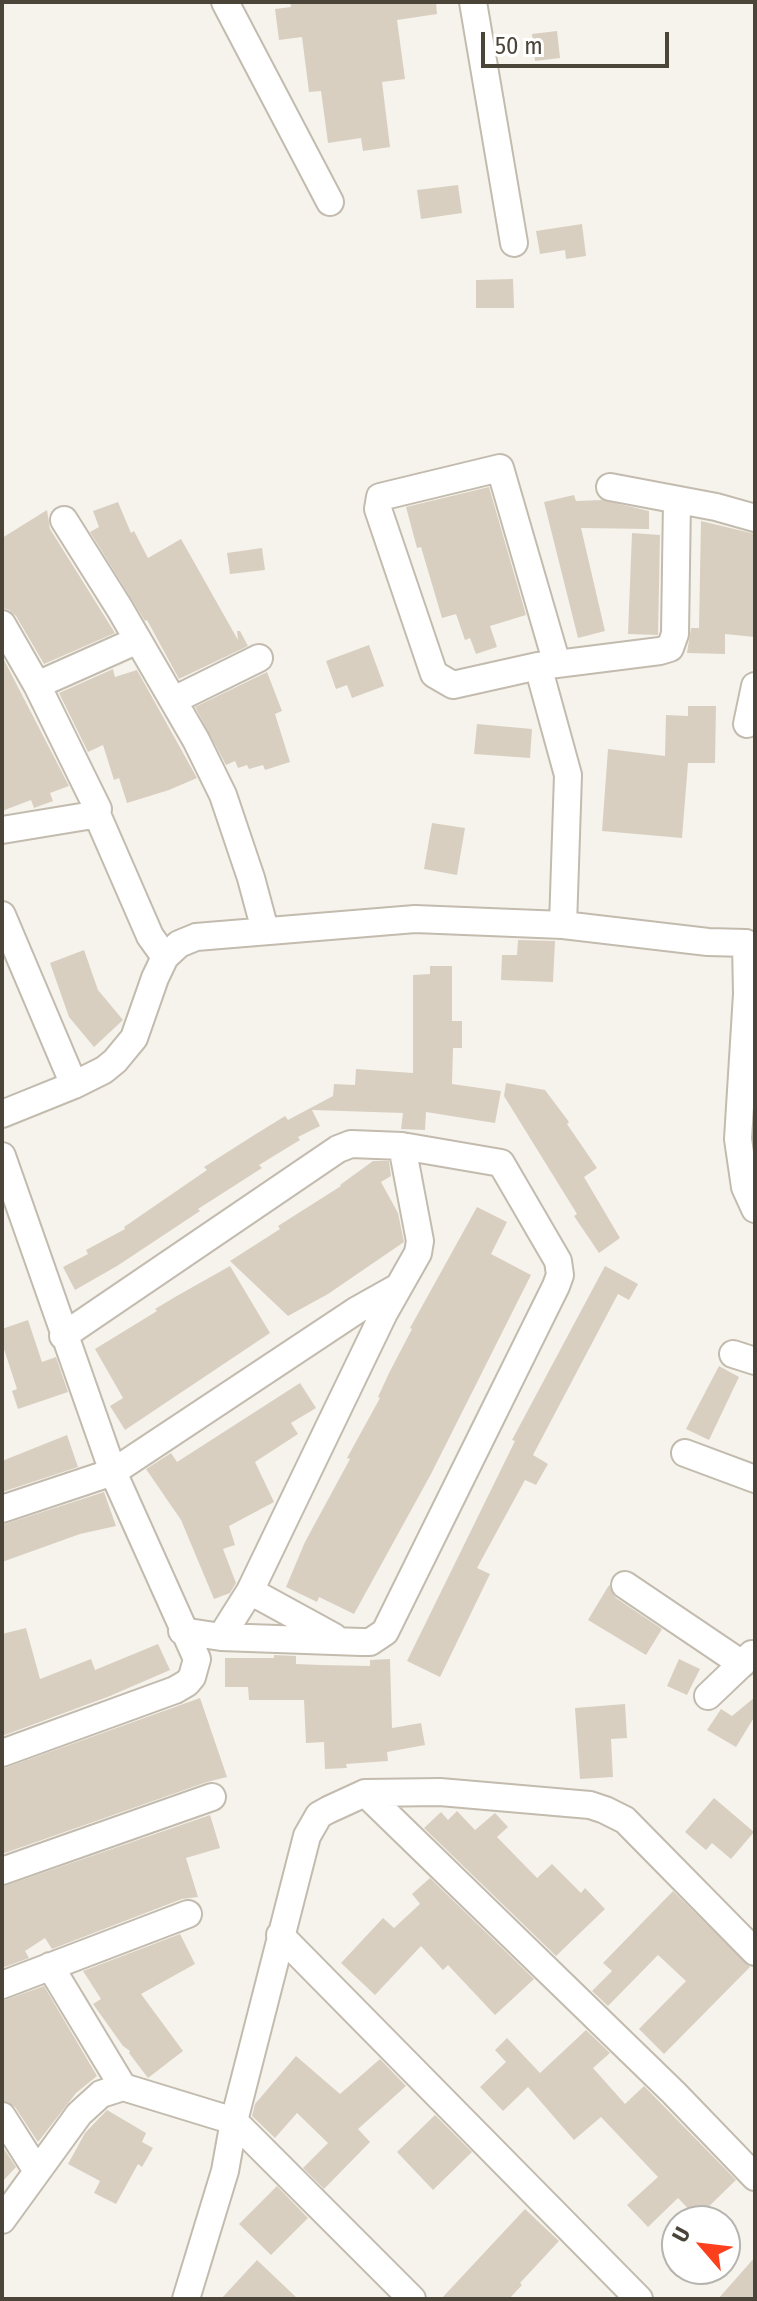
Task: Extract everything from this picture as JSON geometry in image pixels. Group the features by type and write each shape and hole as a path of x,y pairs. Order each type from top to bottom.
{"street":[{"path":"225,2 330,202"},
{"path":"473,2 514,243"},
{"path":"563,925 568,775 548,665 500,468 380,497 378,509 434,674 445,682 461,685 548,665 660,651 673,646 677,500"},
{"path":"610,487 755,518"},
{"path":"64,520 174,700 223,795 265,930"},
{"path":"2,624 97,803 96,812 150,936 165,957"},
{"path":"37,685 138,640"},
{"path":"174,700 259,658"},
{"path":"747,724 755,686"},
{"path":"2,830 96,812"},
{"path":"2,915 74,1085"},
{"path":"2,1114 104,1070 124,1052 134,1038 165,957 179,944 196,937 415,919 563,925 708,942 751,943 738,1139 748,1165 748,1197 755,1209"},
{"path":"63,1336 338,1149 357,1143 402,1146 501,1163 558,1261 560,1275 385,1632 370,1642 221,1637 182,1631"},
{"path":"221,1637 250,1591 384,1313 414,1263 420,1241 402,1146"},
{"path":"2,1156 113,1472 197,1659 187,1683 2,1753"},
{"path":"2,1509 113,1472 357,1310 400,1286"},
{"path":"685,1453 755,1479"},
{"path":"625,1585 749,1658 708,1696"},
{"path":"250,1591 339,1640"},
{"path":"186,2299 225,2171 234,2121 280,1935 310,1828 319,1815 365,1793 440,1792 590,1805 625,1820 755,1952"},
{"path":"365,1793 674,2093 755,2177"},
{"path":"2,1871 212,1797"},
{"path":"2,1985 188,1914"},
{"path":"280,1935 639,2299"},
{"path":"50,1966 123,2087"},
{"path":"2,2220 89,2103 101,2094 123,2087 234,2121 412,2299"},
{"path":"2,2116 37,2171"}],"building":[{"path":"290,2 436,2 437,14 397,20 405,79 382,82 390,147 363,151 361,138 328,143 321,91 309,92 302,37 279,40 275,9 291,7"},
{"path":"557,31 560,58 535,61 532,34"},
{"path":"458,185 462,213 421,219 417,190"},
{"path":"582,224 586,256 566,259 565,250 540,254 536,231"},
{"path":"513,279 514,308 476,308 476,280"},
{"path":"489,487 526,615 490,626 497,647 476,654 470,638 465,640 456,614 442,618 406,507"},
{"path":"574,495 576,501 602,500 649,511 649,529 581,528 605,631 578,638 544,502"},
{"path":"118,502 131,533 134,531 148,558 181,539 238,640 237,631 240,631 248,646 179,679 147,620 90,532 99,527 93,511"},
{"path":"47,510 50,529 115,633 44,664 16,616 2,608 2,538"},
{"path":"701,521 755,534 755,637 725,634 725,654 687,653 691,628 699,628"},
{"path":"632,533 660,535 658,635 628,634"},
{"path":"262,548 265,570 230,574 227,553"},
{"path":"369,645 384,686 352,698 347,685 336,689 326,661"},
{"path":"2,656 69,786 50,793 53,801 34,808 31,800 2,811"},
{"path":"113,669 115,677 137,670 197,778 127,803 119,778 114,780 103,745 88,752 59,693"},
{"path":"267,672 282,711 275,714 290,762 265,770 263,765 238,768 235,761 226,765 195,707"},
{"path":"688,706 716,706 715,763 688,763 682,838 602,831 608,749 665,756 666,715 688,716"},
{"path":"477,724 532,729 530,758 474,754"},
{"path":"432,823 465,828 457,875 424,869"},
{"path":"518,940 555,941 553,982 501,980 502,955 517,955"},
{"path":"84,950 98,990 123,1020 94,1047 69,1017 50,963"},
{"path":"430,966 452,966 452,1021 462,1021 462,1048 453,1048 452,1084 501,1091 495,1123 426,1112 425,1130 401,1129 403,1113 312,1110 320,1126 298,1137 300,1140 259,1165 262,1168 198,1209 200,1211 75,1290 63,1267 88,1254 86,1250 125,1229 207,1170 204,1167 248,1139 285,1116 288,1120 333,1096 334,1084 355,1085 356,1069 413,1073 413,975 430,974"},
{"path":"506,1083 545,1090 597,1168 584,1177 620,1238 599,1253 504,1096"},
{"path":"373,1161 389,1161 391,1176 381,1182 398,1213 404,1242 328,1294 288,1316 230,1261 280,1229 278,1226 341,1186"},
{"path":"477,1207 507,1222 491,1254 531,1275 431,1474 354,1614 319,1597 317,1602 286,1587 305,1542 380,1398 410,1328"},
{"path":"230,1266 270,1333 125,1430 110,1406 123,1398 95,1349 157,1311 155,1309"},
{"path":"605,1266 638,1284 629,1300 618,1294 533,1455 548,1464 536,1485 525,1480 477,1568 490,1574 440,1677 407,1661 515,1441 512,1440"},
{"path":"28,1320 42,1362 56,1357 68,1392 18,1409 12,1391 17,1389 2,1343 2,1329"},
{"path":"719,1366 739,1377 709,1440 686,1429"},
{"path":"300,1383 316,1408 291,1423 298,1434 255,1462 274,1502 229,1526 235,1545 223,1549 236,1583 230,1593 214,1599 181,1520 146,1469 171,1453 177,1462"},
{"path":"67,1435 78,1467 2,1492 2,1461"},
{"path":"104,1492 116,1526 80,1534 2,1562 2,1525"},
{"path":"609,1585 616,1598 662,1629 646,1655 588,1620"},
{"path":"26,1628 40,1679 91,1659 95,1670 158,1644 170,1670 2,1736 2,1634"},
{"path":"274,1655 296,1656 296,1664 321,1665 370,1666 370,1660 390,1659 392,1728 421,1723 425,1745 387,1752 388,1761 325,1769 324,1742 306,1743 304,1700 249,1700 248,1687 225,1687 225,1658 274,1658"},
{"path":"679,1659 700,1669 687,1695 667,1686"},
{"path":"755,1697 755,1716 736,1747 707,1730 721,1709 732,1716"},
{"path":"200,1698 227,1777 2,1854 2,1769"},
{"path":"625,1704 627,1738 611,1739 613,1777 580,1779 575,1708"},
{"path":"714,1798 754,1832 731,1859 712,1843 706,1850 685,1832"},
{"path":"457,1811 475,1830 495,1813 508,1827 497,1837 537,1878 552,1864 581,1893 585,1888 605,1909 556,1956 424,1828 441,1812 448,1820"},
{"path":"210,1815 220,1848 186,1858 198,1897 182,1899 52,1949 45,1938 25,1951 29,1958 2,1968 2,1887"},
{"path":"430,1878 534,1979 495,2015 448,1965 443,1970 421,1946 375,1995 341,1963 383,1918 394,1928 420,1904 412,1894"},
{"path":"673,1891 750,1967 664,2054 639,2029 686,1981 658,1955 608,2006 592,1991 612,1971 603,1963"},
{"path":"180,1934 195,1964 141,1994 183,2051 148,2078 93,2004 101,1999 83,1971"},
{"path":"44,1986 97,2076 76,2093 38,2142 15,2107 2,2100 2,2001"},
{"path":"586,2030 610,2053 593,2068 625,2104 644,2086 736,2180 710,2205 685,2205 678,2198 671,2205 661,2205 661,2214 648,2227 627,2205 658,2177 601,2117 574,2140 528,2087 503,2111 480,2087 506,2062 495,2050 507,2038 540,2073"},
{"path":"296,2056 340,2094 380,2059 406,2086 358,2129 370,2142 324,2189 303,2168 328,2143 297,2113 275,2138 252,2116 255,2104"},
{"path":"107,2110 146,2133 142,2142 153,2148 142,2167 138,2164 116,2204 94,2193 100,2181 68,2164 85,2133"},
{"path":"435,2115 472,2152 433,2190 397,2152"},
{"path":"2,2146 16,2167 2,2182"},
{"path":"277,2186 308,2218 271,2255 239,2224"},
{"path":"525,2209 559,2241 509,2299 441,2299"},
{"path":"755,2257 755,2299 718,2299 730,2285 741,2285 741,2273"},
{"path":"257,2260 298,2299 221,2299"}]}
